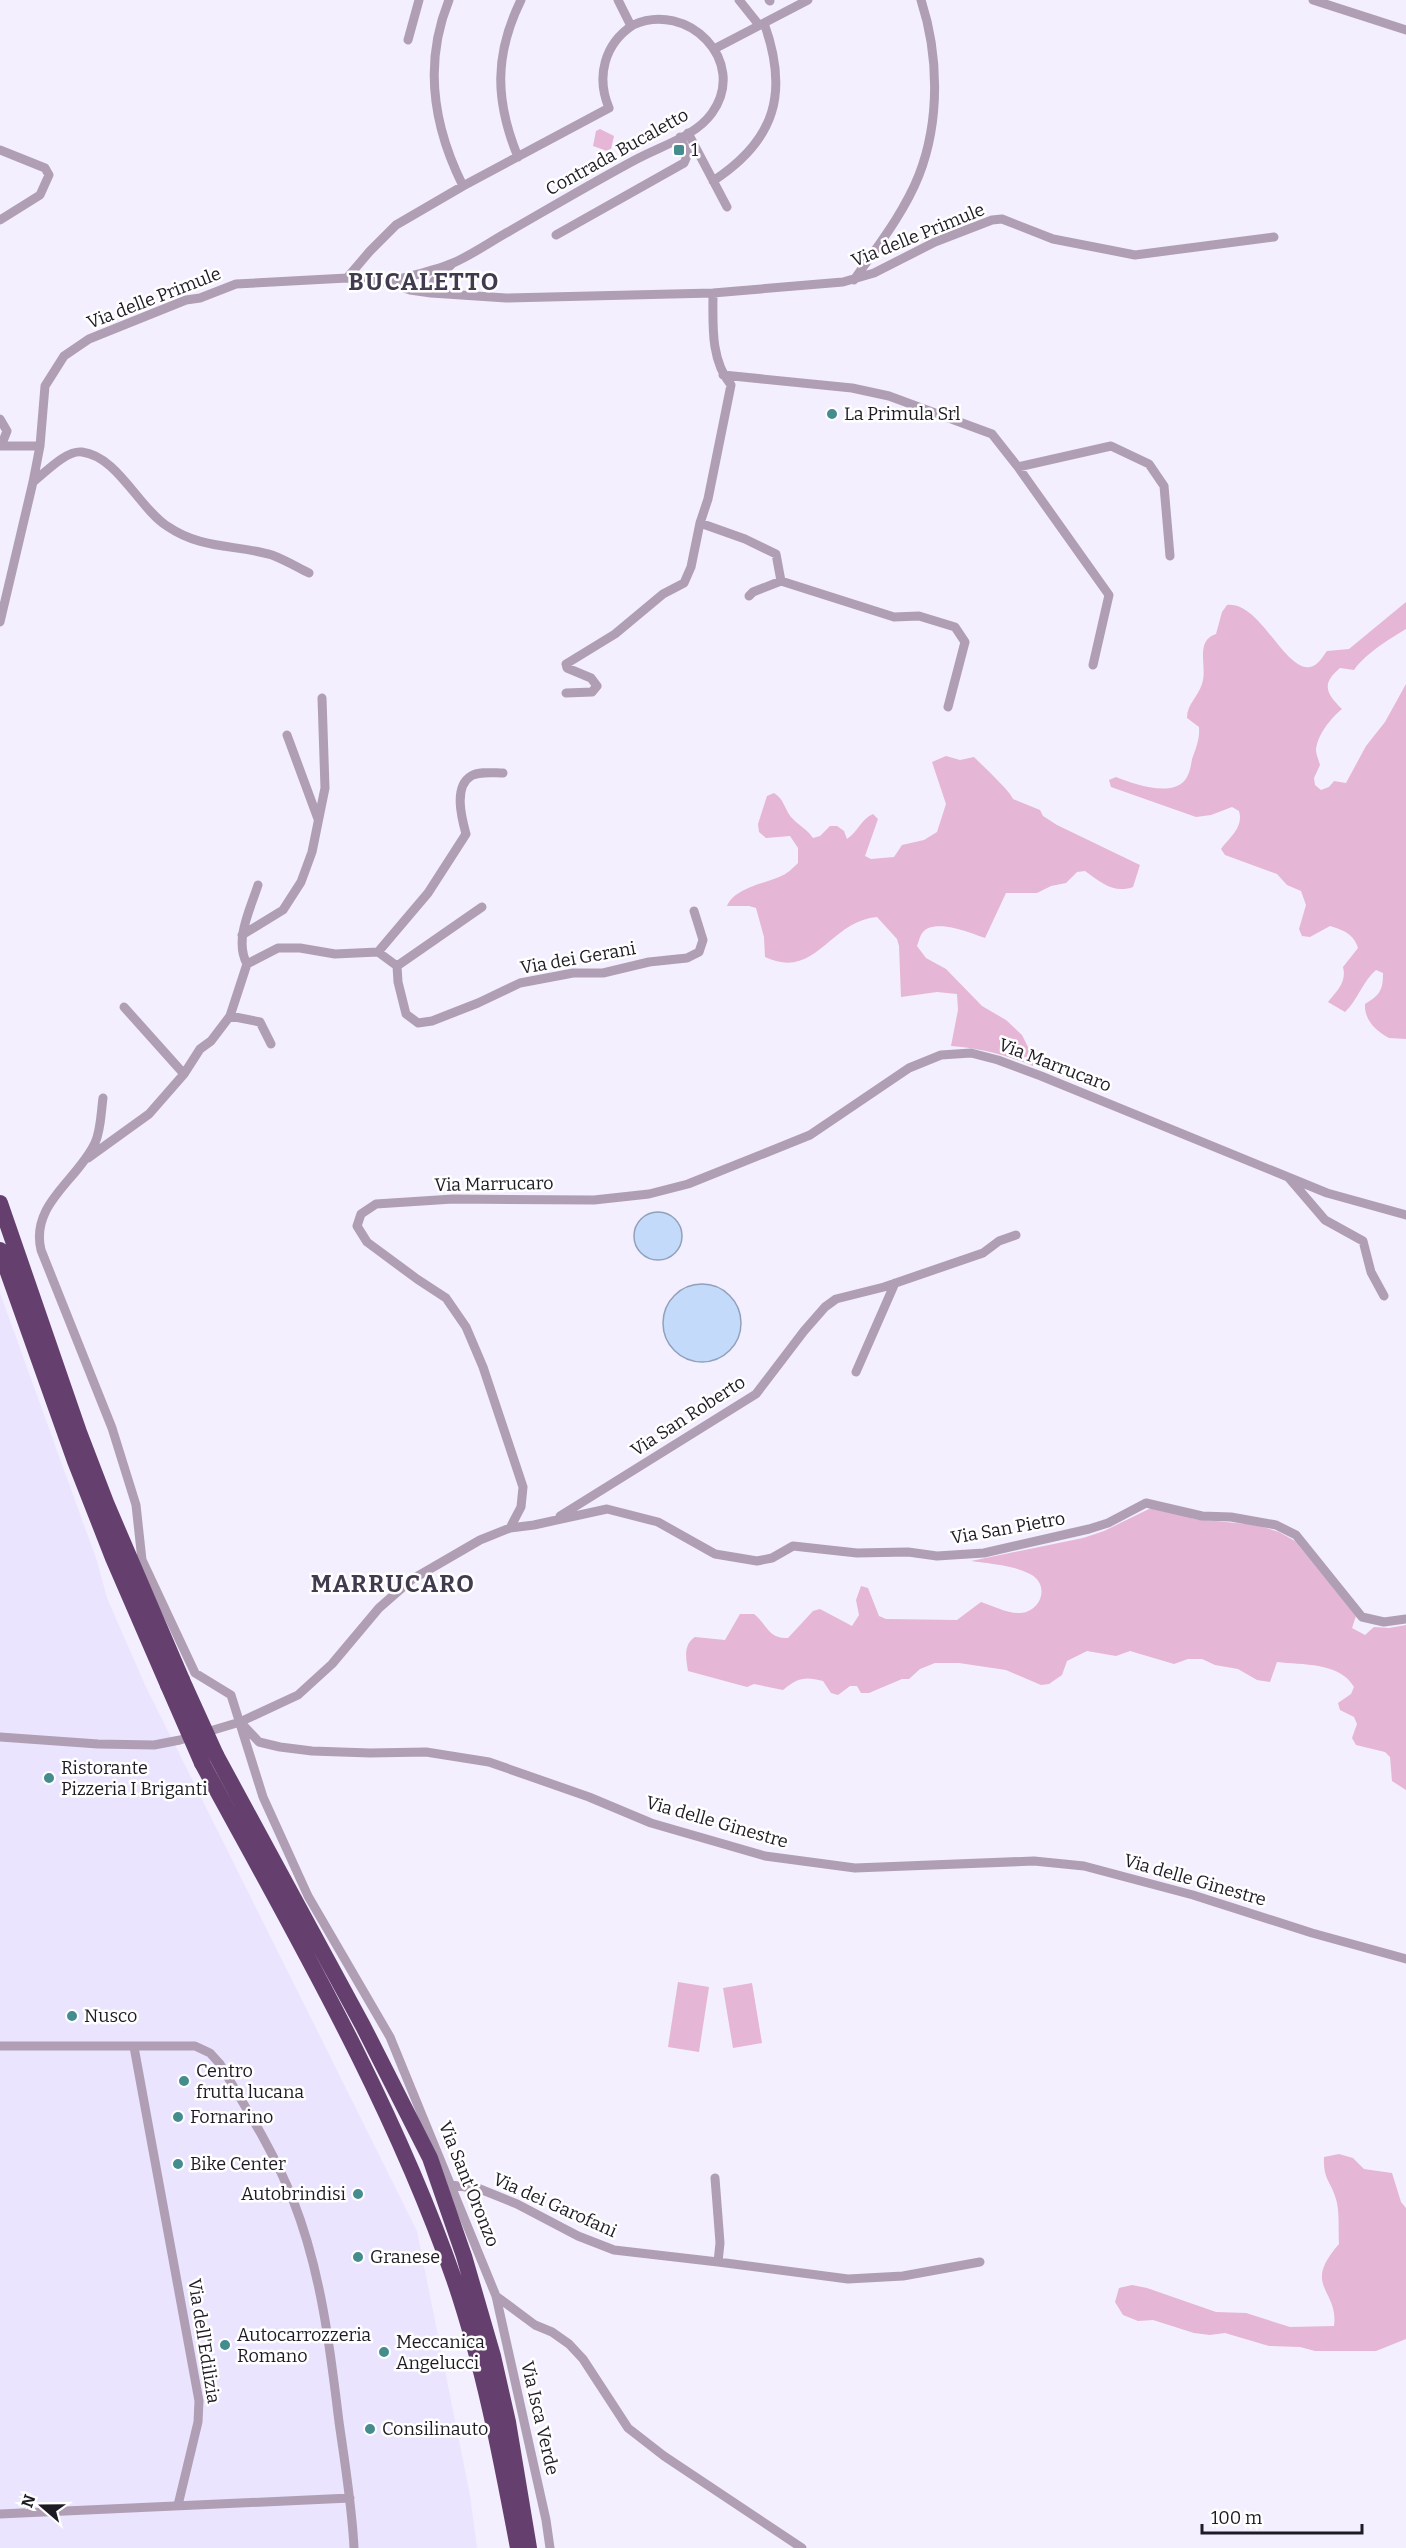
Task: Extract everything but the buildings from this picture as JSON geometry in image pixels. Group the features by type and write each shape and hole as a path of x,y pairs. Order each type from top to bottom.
{"highway":[{"path":"0,1203 79,1431 175,1682"},
{"path":"0,1250 75,1461 113,1558 175,1682 209,1759 368,2073 432,2221 454,2281 480,2371 501,2459 518,2548"},
{"path":"209,1759 363,2026 430,2158 464,2256 493,2356 508,2422 529,2548"}],"street":[{"path":"408,40 419,0"},
{"path":"449,0 439,29 432,76 448,153 463,186"},
{"path":"518,157 504,119 499,81 505,42 521,0"},
{"path":"618,0 632,26"},
{"path":"713,181 734,167 750,152 770,118 777,93 775,59 762,24 739,0"},
{"path":"347,278 396,225 463,186 609,108 602,87 606,57 618,38 632,26 649,18 679,20 705,34 716,48 806,0"},
{"path":"854,280 895,220 918,176 934,119 934,92 926,16 921,0"},
{"path":"1313,0 1406,30"},
{"name":"Contrada Bucaletto","path":"453,263 684,135 708,118 722,94 723,73 716,48"},
{"path":"684,135 727,207"},
{"path":"556,235 684,163 688,154 684,135"},
{"path":"0,150 45,168 49,175 40,195 0,220"},
{"name":"Via delle Primule","path":"0,622 40,446 45,386 64,356 89,339 186,300 200,298 236,284 347,278 386,282 410,290 431,293 506,298 713,293 854,280 874,273 935,242 992,220 1002,219 1053,239 1135,255 1274,237"},
{"path":"386,282 453,263"},
{"path":"431,293 434,281 453,263"},
{"path":"566,693 592,692 597,686 591,678 567,668 566,664 615,634 663,594 684,583 691,567 700,523 708,499 731,385 723,375 714,340 713,293"},
{"path":"723,375 852,388 889,396 992,434 1109,595 1093,665"},
{"path":"0,419 7,431 1,446 40,446"},
{"path":"1018,467 1111,446 1149,464 1164,486 1170,556"},
{"path":"33,482 69,454 80,451 93,454 127,484 150,512 166,526 214,546 269,555 309,573"},
{"path":"700,523 745,539 776,554 782,581"},
{"path":"749,597 753,592 782,581 894,617 919,616 955,627 965,642 948,707"},
{"path":"242,935 283,910 301,882 312,852 325,788 322,698"},
{"path":"287,735 318,819"},
{"path":"378,952 428,894 466,834 460,800 463,785 470,776 487,772 503,773"},
{"path":"247,964 241,953 242,935 258,885"},
{"path":"84,1161 149,1114 183,1074 200,1049 212,1041 230,1016 247,964 255,958 278,948 300,948 335,954 378,952 397,966 482,907"},
{"name":"Via dei Gerani","path":"397,966 398,982 406,1014 418,1023 432,1021 520,983 573,973 603,973 649,962 687,958 699,952 703,940 694,910"},
{"path":"124,1007 183,1074"},
{"path":"230,1016 260,1022 271,1044"},
{"name":"Via Marrucaro","path":"510,1528 521,1507 524,1487 483,1367 466,1327 446,1298 367,1242 357,1226 361,1214 376,1204 453,1199 594,1200 649,1194 688,1184 796,1141 909,1068 941,1054 971,1053 998,1060 1327,1193 1406,1215"},
{"path":"84,1161 96,1141 103,1098"},
{"name":"Via Sant'Oronzo","path":"84,1161 55,1196 41,1220 37,1235 112,1428 136,1505 142,1560 195,1673 231,1695 263,1797 274,1823 308,1896 390,2037 496,2296"},
{"name":"Via Marrucaro","path":"1287,1177 1325,1220 1363,1241 1371,1272 1384,1296"},
{"name":"Via San Roberto","path":"552,1521 756,1394 811,1323 825,1307 836,1299 896,1283 983,1253 999,1241 1016,1235"},
{"path":"856,1372 896,1283"},
{"name":"Via San Pietro","path":"510,1528 607,1509 658,1522 715,1554 757,1561 772,1558 793,1546 857,1553 908,1552 937,1556 984,1553 1089,1529 1108,1523 1146,1503 1202,1516 1231,1517 1276,1525 1296,1535 1362,1617 1384,1622 1406,1619"},
{"path":"0,1737 98,1744 154,1745 180,1740 240,1722 298,1695 332,1664 379,1608 411,1580 480,1540 510,1528"},
{"name":"Via delle Ginestre","path":"240,1722 259,1742 280,1747 312,1751 369,1753 426,1752 489,1762 589,1797 651,1823 765,1856 855,1868 1034,1861 1084,1866 1193,1895 1312,1934 1406,1959"},
{"path":"0,2046 195,2046 205,2049 216,2058 266,2142 293,2200 315,2271 327,2324 350,2498 354,2548"},
{"name":"Via dell'Edilizia","path":"134,2047 200,2401 198,2422 178,2505"},
{"path":"715,2178 720,2243 718,2262"},
{"name":"Via dei Garofani","path":"451,2185 480,2189 508,2200 578,2236 614,2250 848,2279 903,2276 980,2262"},
{"path":"496,2296 535,2325 552,2332 568,2344 583,2359 628,2428 664,2456 802,2548"},
{"name":"Via Isca Verde","path":"496,2296 546,2520 550,2548"},
{"path":"0,2514 350,2498"}],"shaded area":[{"path":"600,129 614,136 611,149 607,151 593,146 596,131"},
{"path":"1406,602 1406,629 1371,653 1354,670 1340,668 1330,679 1329,693 1342,709 1329,722 1319,739 1316,750 1320,765 1314,778 1315,785 1321,790 1329,787 1334,781 1346,783 1366,746 1385,722 1406,684 1406,1039 1389,1038 1384,1035 1375,1028 1366,1015 1365,1004 1380,992 1383,973 1376,970 1371,975 1345,1012 1328,1002 1340,986 1344,977 1343,967 1358,948 1356,943 1347,933 1330,926 1310,937 1302,936 1299,929 1306,905 1301,891 1287,885 1277,874 1225,855 1221,849 1238,827 1239,811 1232,807 1211,815 1196,817 1111,787 1109,780 1116,777 1143,786 1164,789 1181,784 1187,777 1199,727 1187,718 1187,713 1202,684 1205,642 1216,634 1222,612 1227,605 1239,607 1250,614 1291,659 1301,666 1310,667 1318,663 1327,651 1349,649"},
{"path":"946,756 960,760 974,757 1013,799 1040,810 1043,816 1057,825 1140,865 1133,887 1126,889 1108,886 1085,871 1077,872 1066,883 1051,886 1037,893 1006,893 985,938 944,926 929,928 921,935 917,946 926,958 946,969 982,1006 1006,1020 1022,1035 1035,1061 1033,1066 993,1053 951,1046 958,1010 957,994 937,992 901,997 897,939 877,917 860,921 846,928 810,956 797,961 782,962 765,957 764,937 756,908 727,906 736,895 750,887 782,876 798,863 798,848 790,836 766,838 759,832 758,824 767,796 774,793 777,795 791,817 813,838 820,836 830,826 837,826 844,831 847,839 865,819 873,814 878,819 865,856 871,859 894,857 902,845 924,840 937,832 946,804 932,762"},
{"path":"0,1293 97,1561 107,1598 145,1685 417,2231 470,2495 477,2548 0,2548"},
{"path":"1151,1508 1166,1508 1194,1519 1257,1525 1279,1532 1295,1541 1356,1616 1352,1628 1365,1635 1374,1627 1389,1628 1406,1625 1406,1790 1392,1781 1390,1757 1385,1752 1356,1745 1352,1738 1357,1724 1354,1717 1340,1710 1338,1703 1351,1694 1354,1687 1340,1673 1320,1666 1277,1662 1270,1682 1257,1680 1238,1669 1215,1665 1202,1659 1188,1659 1174,1664 1130,1651 1116,1656 1087,1651 1067,1661 1062,1675 1049,1684 1041,1685 1006,1670 959,1663 935,1663 920,1669 909,1679 902,1679 869,1693 861,1693 857,1686 850,1686 838,1695 831,1693 823,1681 817,1679 801,1679 783,1690 754,1684 747,1687 688,1671 686,1652 691,1640 695,1637 725,1640 740,1614 754,1614 772,1633 781,1638 788,1638 813,1611 820,1609 852,1626 859,1615 856,1600 861,1586 868,1588 879,1616 886,1619 957,1620 981,1602 1011,1612 1028,1611 1034,1607 1041,1596 1040,1584 1036,1578 1002,1565 971,1561 1083,1538 1104,1531"},
{"path":"678,1982 709,1987 699,2052 668,2047"},
{"path":"752,1983 762,2043 733,2048 723,1988"},
{"path":"1339,2154 1353,2158 1364,2169 1392,2173 1401,2202 1406,2208 1406,2339 1376,2351 1315,2351 1300,2347 1269,2346 1225,2333 1210,2335 1194,2333 1153,2320 1138,2321 1123,2315 1115,2302 1119,2288 1132,2285 1216,2312 1246,2313 1290,2327 1334,2326 1332,2304 1322,2279 1328,2258 1339,2244 1338,2216 1336,2199 1326,2176 1324,2157"}],"water":[{"path":"658,1212 675,1219 682,1236 675,1253 658,1260 641,1253 634,1236 641,1219"},
{"path":"694,1284 710,1284 724,1290 735,1301 741,1315 741,1331 735,1345 724,1356 710,1362 694,1362 680,1356 669,1345 663,1331 663,1315 669,1301 680,1290"}],"place":[{"name":"1","path":"679,150"},
{"name":"La Primula Srl","path":"832,414"},
{"name":"Ristorante Pizzeria I Briganti","path":"49,1778"},
{"name":"Nusco","path":"72,2016"},
{"name":"Centro frutta lucana","path":"184,2081"},
{"name":"Fornarino","path":"178,2117"},
{"name":"Bike Center","path":"178,2164"},
{"name":"Autobrindisi","path":"358,2194"},
{"name":"Granese","path":"358,2257"},
{"name":"Autocarrozzeria Romano","path":"225,2345"},
{"name":"Meccanica Angelucci","path":"384,2352"},
{"name":"Consilinauto","path":"370,2429"}],"district":[{"name":"BUCALETTO","path":"424,282"},
{"name":"MARRUCARO","path":"393,1584"}]}
